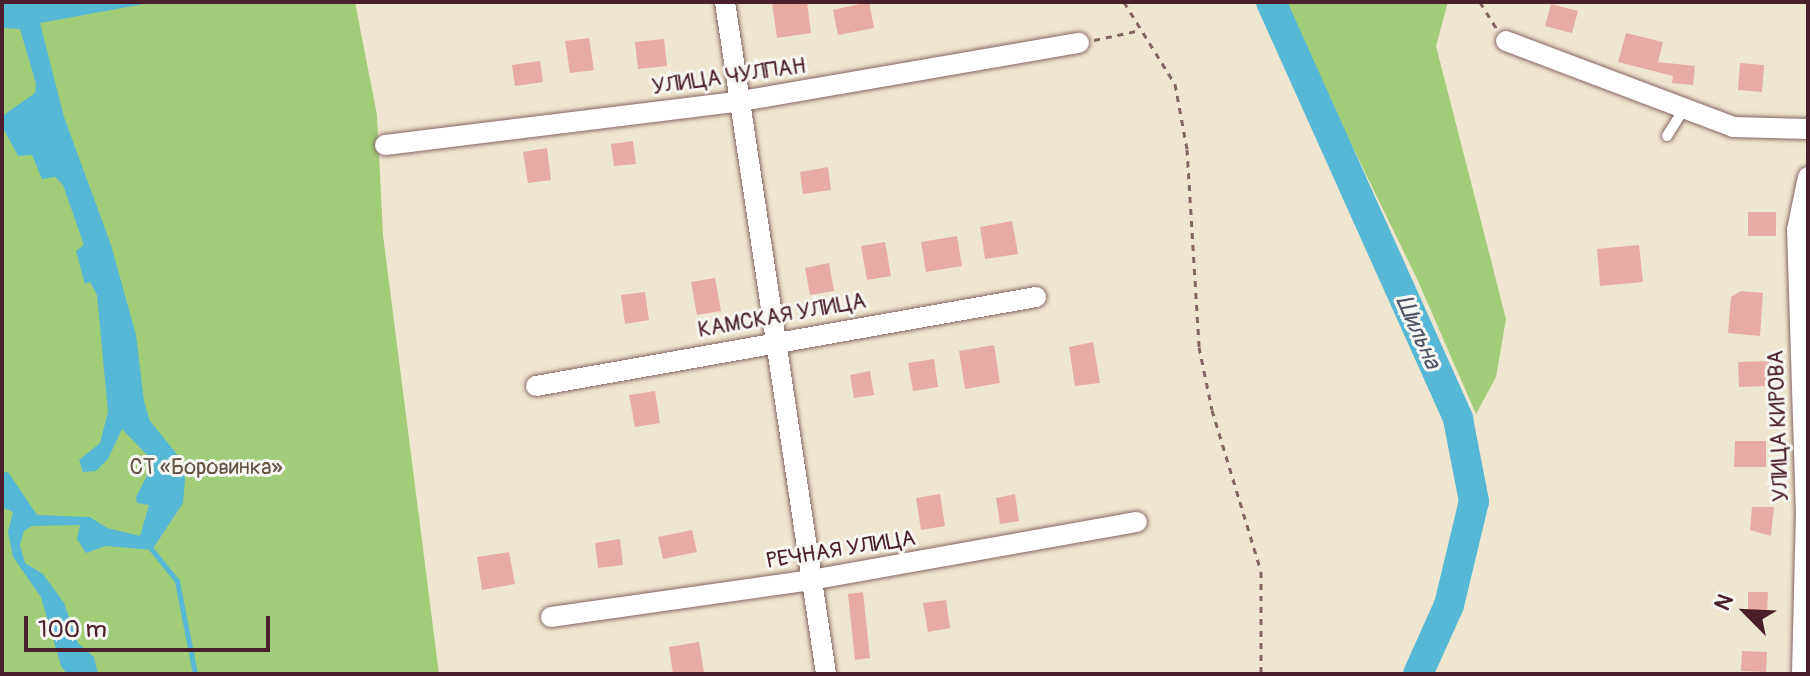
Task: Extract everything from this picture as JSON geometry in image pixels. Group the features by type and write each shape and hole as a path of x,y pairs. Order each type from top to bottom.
{"street":[{"path":"725,2 826,674"},
{"path":"1506,41 1733,127 1808,129"},
{"name":"УЛИЦА ЧУЛПАН","path":"385,145 742,101 1079,43"},
{"name":"УЛИЦА КИРОВА","path":"1802,674 1807,514 1797,230 1808,177"},
{"name":"КАМСКАЯ УЛИЦА","path":"536,386 777,339 1036,297"},
{"name":"РЕЧНАЯ УЛИЦА","path":"551,617 811,580 1137,522"}],"lane":[{"path":"1667,136 1683,110"}],"path":[{"path":"1124,2 1177,97 1187,149 1199,347 1212,410 1261,571 1261,674"},
{"path":"1480,2 1506,41"},
{"path":"1079,43 1141,30"}],"green space":[{"name":"СТ «Боровинка»","path":"2,2 355,2 377,115 383,235 439,674 2,674"},
{"path":"1282,2 1448,2 1436,46 1506,319 1496,377 1476,414 1418,281"}],"water":[{"path":"2,2 155,2 40,23 64,117 111,245 136,335 144,401 150,421 180,458 185,479 183,503 152,550 106,546 86,553 77,539 80,525 32,526 24,531 20,545 25,563 43,574 64,603 78,643 94,657 98,674 67,674 61,666 41,597 13,557 8,532 13,512 2,507 2,473 8,472 37,515 90,517 107,528 140,536 149,505 137,503 136,497 154,462 122,429 108,459 96,471 83,472 79,460 100,443 108,412 97,295 90,282 85,284 76,251 84,245 63,185 55,177 42,179 32,155 18,156 2,126 2,116 35,93 36,84 20,29 2,28"}],"building":[{"path":"772,2 807,2 811,33 777,38"},
{"path":"869,2 874,28 838,35 833,10"},
{"path":"1551,4 1578,11 1572,33 1545,26"},
{"path":"1626,33 1663,42 1658,62 1695,66 1693,85 1672,83 1673,76 1618,62"},
{"path":"589,38 594,70 570,73 565,41"},
{"path":"664,39 667,66 638,69 635,42"},
{"path":"540,61 543,82 515,86 512,65"},
{"path":"1740,63 1764,65 1762,92 1738,90"},
{"path":"633,141 636,164 614,166 611,144"},
{"path":"547,148 551,180 528,183 523,152"},
{"path":"828,167 831,190 803,194 800,172"},
{"path":"1748,212 1776,212 1776,236 1748,236"},
{"path":"1012,221 1018,254 985,259 980,227"},
{"path":"957,236 962,266 926,272 921,242"},
{"path":"885,242 891,276 867,280 861,246"},
{"path":"1639,245 1643,282 1600,286 1597,249"},
{"path":"829,263 834,291 810,295 805,268"},
{"path":"715,278 721,311 697,315 691,282"},
{"path":"1741,291 1763,293 1760,336 1728,333 1731,297"},
{"path":"645,292 649,320 625,324 621,295"},
{"path":"1093,342 1100,383 1075,386 1069,347"},
{"path":"994,345 1000,383 965,389 959,351"},
{"path":"934,359 938,387 913,391 908,363"},
{"path":"1769,361 1769,386 1739,387 1738,362"},
{"path":"870,371 874,395 854,398 850,375"},
{"path":"655,391 660,423 635,427 629,395"},
{"path":"1735,441 1766,441 1766,467 1734,467"},
{"path":"940,494 945,526 921,530 916,498"},
{"path":"1015,494 1019,521 1000,524 996,498"},
{"path":"1752,507 1774,507 1771,536 1750,530"},
{"path":"692,530 697,552 663,559 658,537"},
{"path":"620,539 623,565 598,568 595,543"},
{"path":"509,552 515,584 482,590 477,557"},
{"path":"863,592 870,658 855,660 848,594"},
{"path":"1748,592 1768,592 1767,616 1748,616"},
{"path":"946,600 950,628 928,632 923,603"},
{"path":"699,642 704,672 673,674 669,647"},
{"path":"1742,651 1767,652 1766,672 1741,671"}],"waterway":[{"name":"Шильна","path":"1271,2 1458,419 1474,501 1449,605 1418,674"},
{"path":"152,550 177,581 195,674"}]}
